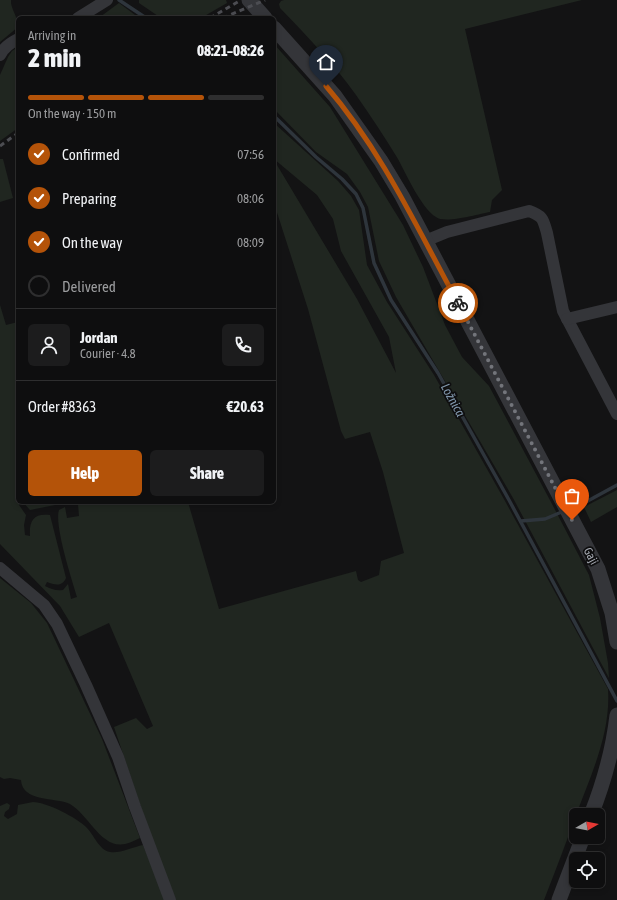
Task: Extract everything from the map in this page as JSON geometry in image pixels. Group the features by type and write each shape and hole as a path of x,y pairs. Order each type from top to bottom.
{"street":[{"path":"81,16 106,0"},
{"path":"249,0 263,16"},
{"name":"Gaji","path":"276,30 335,96 359,128 398,191 598,569 612,613 617,642"},
{"path":"0,56 3,49 16,40"},
{"path":"425,241 447,232 529,210 540,215 548,233 563,311 617,414"},
{"path":"567,319 617,307"},
{"path":"0,568 44,605 56,624 86,685 118,757 170,900"},
{"path":"594,808 603,785 617,715"},
{"path":"559,900 580,844"}],"shaded area":[{"path":"0,0 11,0 16,16 16,29 0,42"},
{"path":"139,0 226,0 227,3 204,16 158,16 139,3"},
{"path":"284,0 582,0 465,29 502,190 492,200 490,212 462,218 440,219 425,207 378,127 348,84 280,8 279,4"},
{"path":"119,3 136,16 101,16"},
{"path":"276,46 330,107 403,225 423,267 445,325 462,357 489,386 552,504 589,575 600,618 608,663 609,678 513,498 396,297 379,261 368,207 360,192 347,174 316,152 276,111"},
{"path":"16,48 16,129 0,141 0,75 12,51"},
{"path":"276,125 338,181 351,196 359,210 367,265 387,302 434,375 608,689 606,722 599,754 579,808 569,808 569,835 544,900 176,900 158,858 114,727 136,718 147,729 153,726 109,623 79,637 60,606 0,544 0,305 6,325 16,322 16,504 19,504 26,515 24,525 25,535 30,536 30,526 36,517 40,515 50,515 66,578 60,584 47,582 45,586 54,590 63,590 68,584 71,599 77,597 64,553 58,517 59,510 65,507 67,518 79,516 78,504 189,504 219,609 356,571 358,580 361,582 379,575 381,561 404,553 383,472 370,432 345,439 341,431 308,309 276,209 276,163 357,299 396,373 389,337 341,251 333,219 317,195 276,161"},
{"path":"0,159 3,159 13,198 0,202"},
{"path":"617,490 617,507 591,522 584,507"},
{"path":"25,504 60,504 30,510"},
{"path":"0,578 31,603 47,623 102,739 140,838 125,844 117,844 109,841 70,804 40,798 27,792 23,787 21,780 10,778 4,779 0,777"},
{"path":"33,802 62,811 83,824 106,851 118,852 143,845 165,900 0,900 0,806 7,803 10,805 4,816 8,819 17,814 18,805"}],"waterway":[{"name":"Ložnica","path":"119,0 143,16"},
{"name":"Ložnica","path":"276,118 316,157 342,179 356,194 363,208 374,263 391,300 438,373 509,500 617,701"},
{"path":"570,509 617,485"},
{"path":"521,521 545,519 564,511"}],"railway":[{"path":"213,16 241,0"},
{"path":"228,16 265,0"},
{"path":"0,146 16,134"}],"way so far":[{"path":"458,303 572,520"}],"route":[{"path":"326,86 359,128 402,196 458,303"}]}
